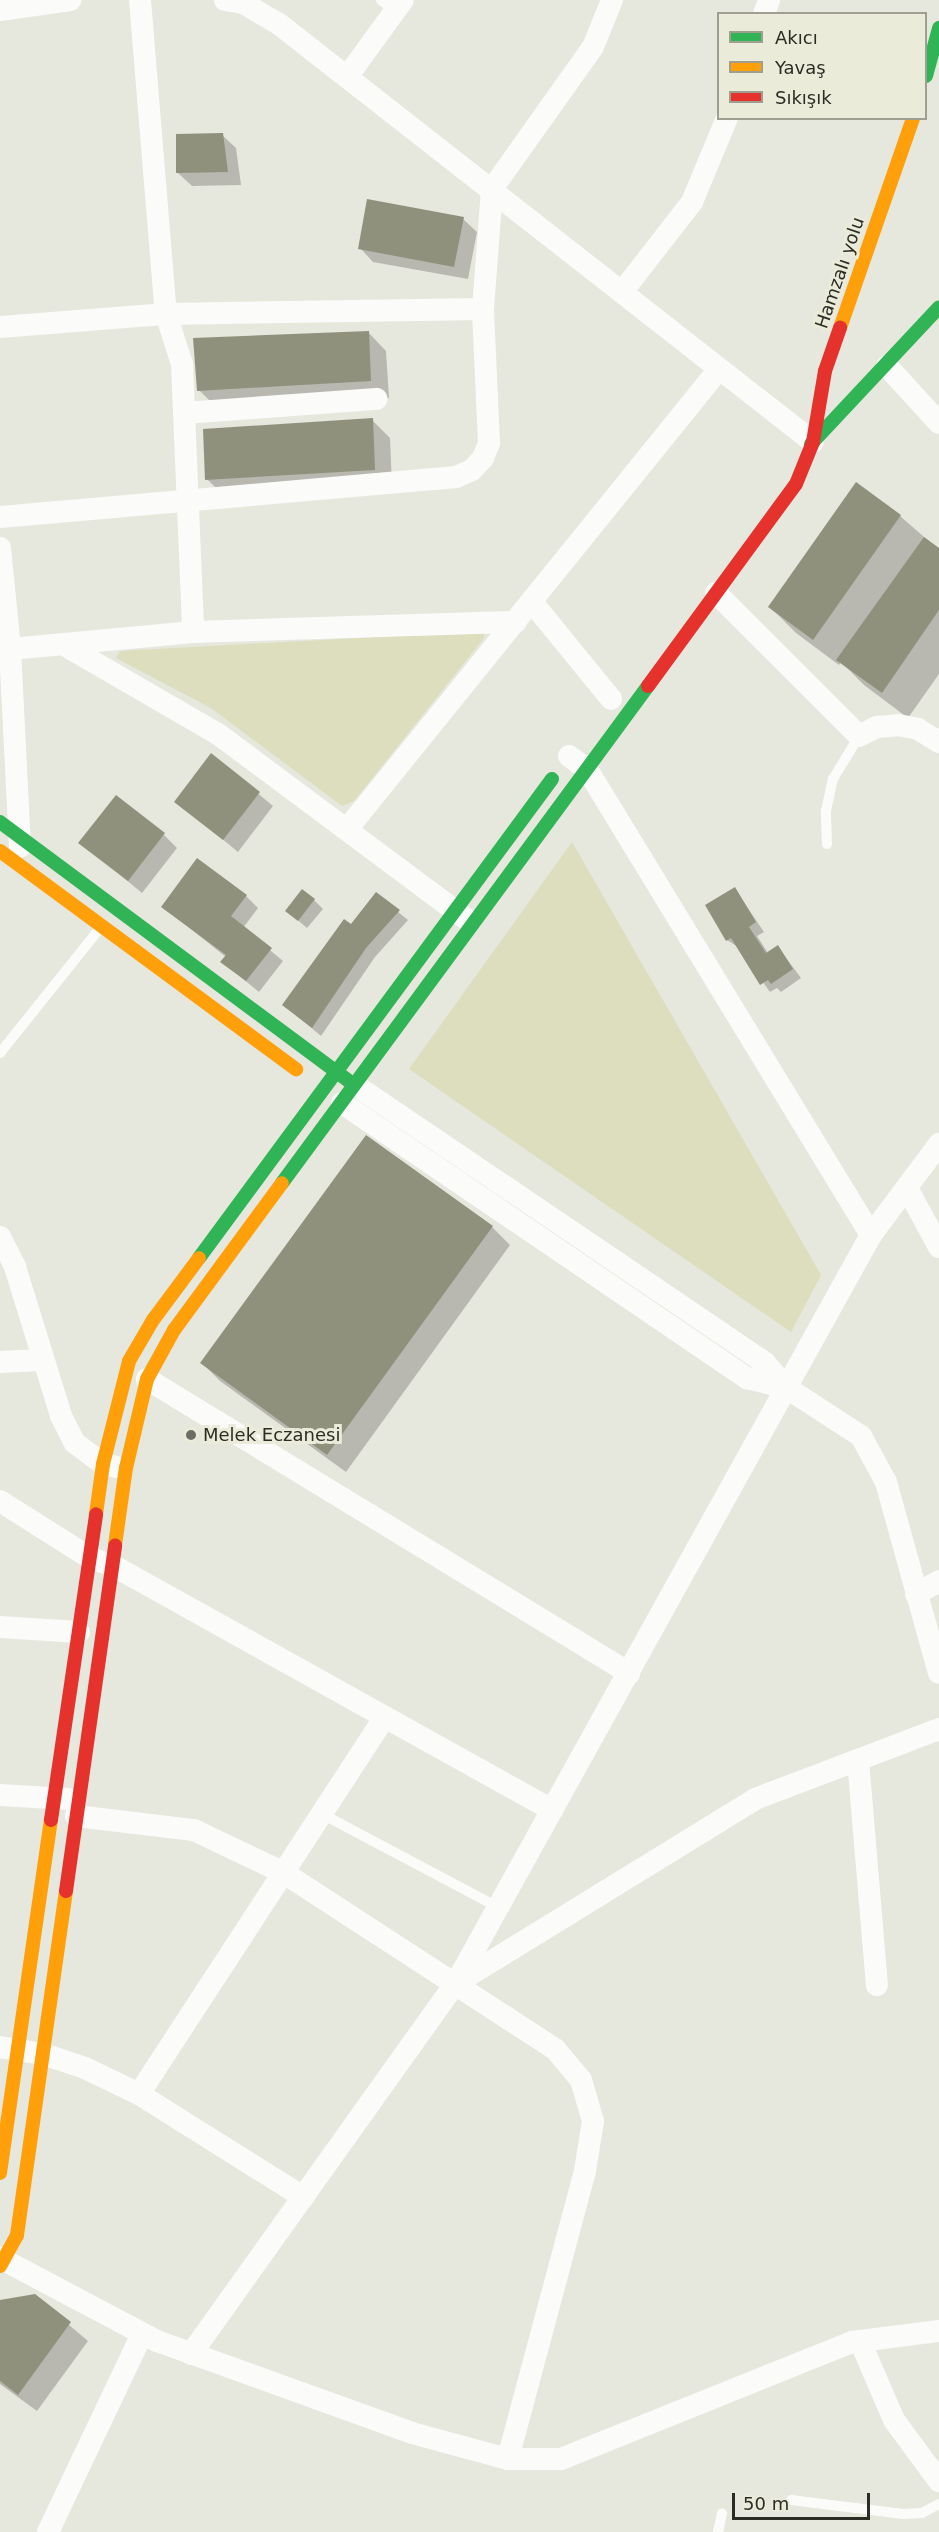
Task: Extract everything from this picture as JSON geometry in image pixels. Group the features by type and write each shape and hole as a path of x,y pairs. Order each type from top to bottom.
{"main road":[{"path":"927,72 939,28"},
{"name":"Hamzalı yolu","path":"813,442 825,371 912,120"},
{"path":"788,463 813,442 887,366 939,307"},
{"path":"2,2261 17,2235 126,1468 147,1379 174,1330 329,1085 464,917 577,757 716,593 796,484 813,442"},
{"path":"0,2173 9,2049 54,1798 103,1464 129,1361 153,1320 329,1085 464,917 577,757"},
{"path":"0,822 329,1085"},
{"path":"8,857 102,926 329,1085"}],"street":[{"path":"0,10 70,0"},
{"path":"140,0 166,314 182,364 193,632"},
{"path":"0,517 188,503 456,477 472,470 483,458 489,443 483,309 492,189 593,47 612,0"},
{"path":"239,1 279,24 813,442"},
{"path":"347,77 393,4"},
{"path":"622,292 692,202 726,120"},
{"path":"0,327 166,314 483,309"},
{"path":"887,366 939,423"},
{"path":"348,828 719,369"},
{"path":"184,413 376,399"},
{"path":"0,548 10,650 22,838 8,857"},
{"path":"716,593 859,736 877,727 898,724 918,729 939,742"},
{"path":"532,602 611,699"},
{"path":"10,650 193,632 516,622"},
{"path":"66,646 218,734 348,828 464,917"},
{"path":"577,757 870,1235"},
{"path":"329,1085 765,1363 787,1388 861,1436 886,1482 939,1673"},
{"path":"192,2354 456,1983 870,1235 939,1144"},
{"path":"907,1188 939,1247"},
{"path":"0,1238 15,1267 61,1416 75,1443 103,1464 126,1468"},
{"path":"0,1362 42,1360"},
{"path":"147,1379 629,1673"},
{"path":"0,1501 90,1558 112,1565 552,1810"},
{"path":"916,1594 939,1581"},
{"path":"0,1628 79,1632"},
{"path":"140,2094 385,1717"},
{"path":"456,1983 755,1798 939,1729"},
{"path":"858,1760 877,1985"},
{"path":"0,1795 54,1798 78,1808 194,1830 284,1873 555,2049 581,2080 593,2121 585,2171 508,2458"},
{"path":"9,2049 43,2054 85,2068 140,2094 303,2197"},
{"path":"2,2261 142,2334 192,2354 412,2433 508,2458 561,2459 860,2341 939,2331"},
{"path":"48,2532 142,2334"},
{"path":"860,2341 894,2420 939,2481"}],"lane":[{"path":"827,844 826,811 833,779 859,736"},
{"path":"0,1053 102,926"},
{"path":"322,1814 498,1907"},
{"path":"791,2500 903,2514 922,2513 939,2505"},
{"path":"718,2532 722,2513"}],"green space":[{"path":"484,631 484,638 354,801 342,806 211,708 116,658 120,651"},
{"path":"572,842 821,1275 791,1332 409,1069"}],"building":[{"path":"223,133 228,172 176,173 176,134"},
{"path":"367,199 464,217 454,267 358,249"},
{"path":"369,331 371,381 197,391 193,338"},
{"path":"373,418 375,470 205,480 203,429"},
{"path":"856,482 901,515 813,640 768,607"},
{"path":"924,537 939,548 939,610 882,693 836,660"},
{"path":"211,753 260,792 223,840 174,802"},
{"path":"116,795 165,833 128,881 78,843"},
{"path":"197,858 247,895 231,916 272,948 246,981 220,962 226,955 161,907"},
{"path":"735,887 756,922 749,927 766,953 778,945 793,969 771,984 768,980 760,985 731,938 726,941 705,905"},
{"path":"302,889 315,899 298,921 285,911"},
{"path":"376,892 400,910 366,948 312,1028 282,1005 344,919 351,924"},
{"path":"366,1135 493,1226 327,1455 200,1363"},
{"path":"35,2294 71,2322 18,2395 0,2381 0,2300"}],"traffic: fast":[{"path":"927,72 939,28"},
{"path":"811,444 939,307"},
{"path":"282,1183 648,686"},
{"path":"199,1258 552,779"},
{"path":"0,822 354,1085"}],"traffic: slow":[{"path":"840,328 912,120"},
{"path":"0,851 296,1069"},
{"path":"115,1545 126,1468 147,1379 174,1330 282,1183"},
{"path":"96,1514 103,1464 129,1361 153,1320 199,1258"},
{"path":"0,2173 51,1820"},
{"path":"0,2266 17,2235 66,1891"}],"traffic: jam":[{"path":"648,686 796,484 813,442 825,371 840,328"},
{"path":"51,1820 96,1514"},
{"path":"66,1891 115,1545"}],"place":[{"name":"Melek Eczanesi","path":"191,1435"}]}
